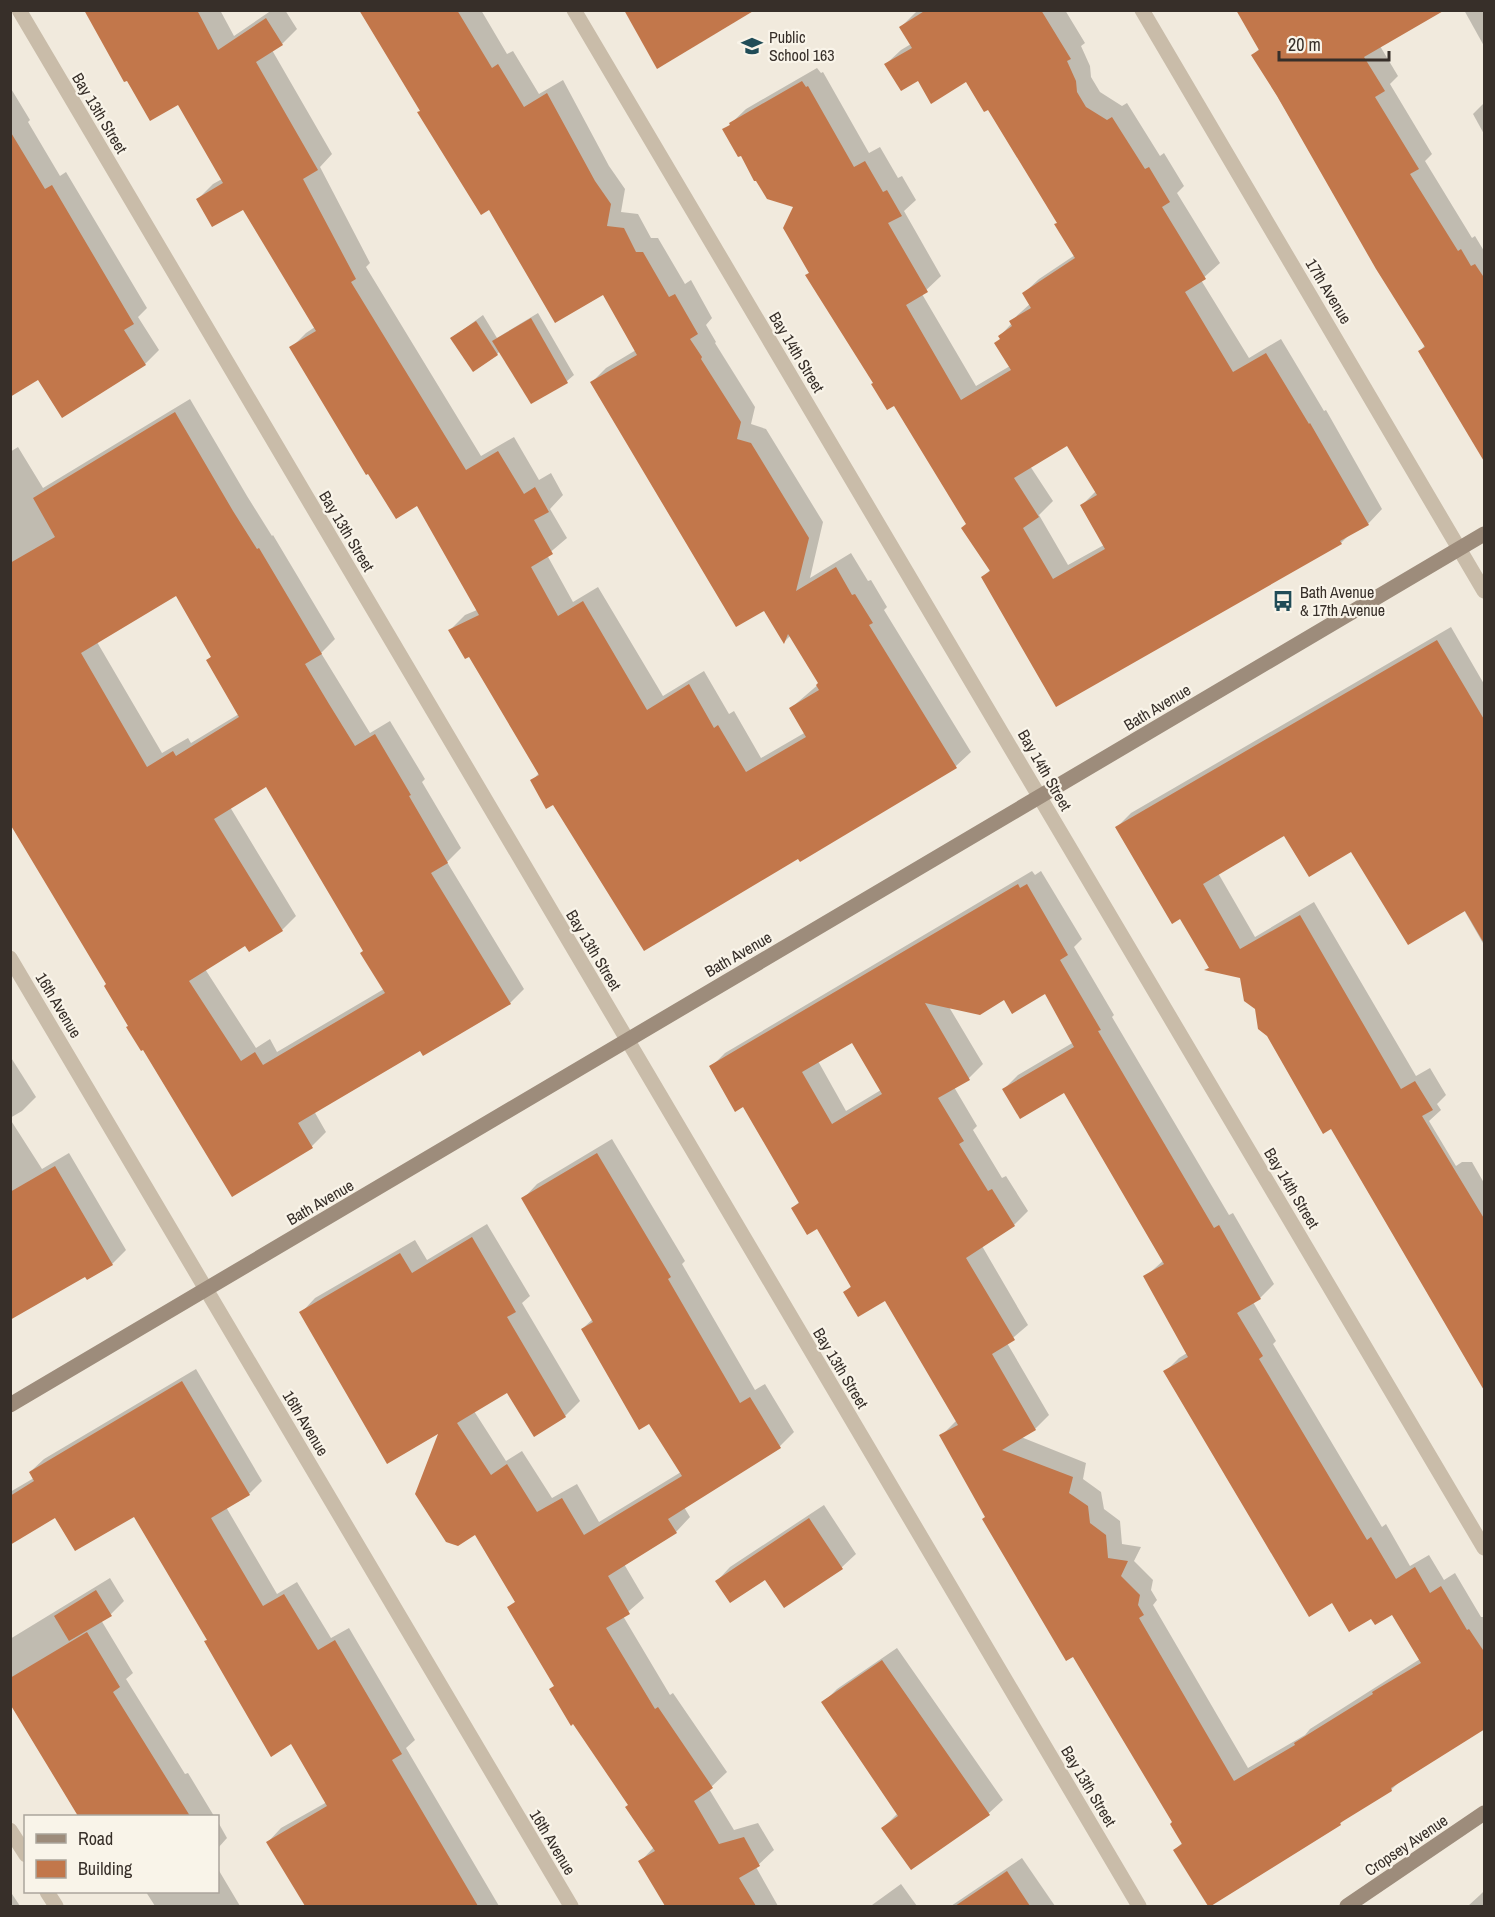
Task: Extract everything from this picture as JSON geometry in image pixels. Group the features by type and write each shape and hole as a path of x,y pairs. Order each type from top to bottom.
{"street":[{"name":"Bay 13th Street","path":"19,10 1139,1906"},
{"name":"Bay 14th Street","path":"574,10 1485,1548"},
{"name":"17th Avenue","path":"1142,10 1485,591"},
{"name":"Bath Avenue","path":"10,1405 1485,534"},
{"name":"16th Avenue","path":"10,958 571,1906"},
{"name":"Cropsey Avenue","path":"1347,1906 1485,1813"},
{"path":"10,1830 24,1853"},
{"path":"48,1893 56,1906"}],"building":[{"path":"84,10 197,10 218,50 266,18 283,45 256,62 318,170 303,179 356,279 351,282 466,470 498,451 524,494 535,487 549,512 534,520 553,554 531,567 558,616 583,601 647,710 689,684 714,728 718,725 746,772 806,737 789,708 819,690 816,685 818,683 788,634 784,644 764,611 736,627 590,382 637,355 603,295 555,323 489,210 481,215 417,112 420,111 359,10 457,10 492,68 498,64 524,107 547,93 595,181 611,204 607,226 624,228 636,252 643,252 669,297 675,294 698,334 690,339 741,422 737,439 751,443 809,538 796,591 836,567 852,595 855,594 873,623 869,625 957,768 800,862 798,859 644,951 553,805 546,809 530,780 539,775 469,657 465,659 448,630 479,615 417,506 396,519 368,474 366,475 289,347 316,331 243,210 212,227 196,199 223,183 178,105 150,121 127,81 124,82"},
{"path":"624,10 755,10 657,69"},
{"path":"926,10 1041,10 1071,59 1067,61 1076,81 1077,92 1086,107 1107,120 1112,117 1145,169 1149,167 1170,202 1162,207 1206,279 1185,292 1233,372 1266,353 1369,525 1340,541 1342,544 1056,707 981,577 990,571 961,528 966,524 894,406 887,410 871,384 873,383 805,275 809,273 783,228 793,207 767,199 722,129 802,81 806,87 808,86 854,167 865,161 883,192 887,190 902,216 888,223 928,292 906,305 961,400 1011,370 994,343 1000,339 998,336 1012,326 1009,321 1031,308 1022,293 1075,258 1054,224 1057,223 988,110 984,112 966,82 931,104 918,81 901,91 884,64 912,48 899,27","holes":["1067,446 1097,495 1080,505 1105,549 1053,579 1023,528 1039,517 1014,478"]},
{"path":"1236,10 1445,10 1364,57 1385,91 1375,97 1419,169 1410,174 1458,251 1461,249 1471,266 1475,264 1485,279 1485,463 1418,351 1425,347 1376,269 1251,55 1259,50"},
{"path":"10,131 45,189 52,185 134,324 124,330 146,365 62,418 38,380 10,397"},
{"path":"531,318 568,383 531,404 492,341"},
{"path":"476,321 498,355 473,372 450,338"},
{"path":"175,412 233,511 257,549 259,548 322,654 305,664 329,704 355,746 375,734 411,795 409,796 448,863 431,873 511,1004 423,1056 420,1051 298,1123 313,1148 232,1197 143,1050 141,1051 126,1027 128,1026 104,986 106,984 10,824 10,563 55,537 33,498","holes":["176,596 211,657 206,660 239,717 176,756 173,751 147,767 81,653","266,787 363,951 360,953 385,993 263,1065 255,1052 241,1061 189,981 245,946 249,952 283,931 214,819"]},
{"path":"1437,640 1485,721 1485,945 1465,911 1408,945 1351,852 1309,877 1284,836 1203,884 1240,949 1300,915 1401,1089 1415,1081 1433,1110 1422,1116 1485,1220 1485,1392 1331,1129 1323,1134 1267,1036 1258,1029 1255,1009 1244,1001 1240,978 1204,970 1209,968 1180,919 1172,924 1115,827"},
{"path":"1018,884 1020,888 1027,884 1068,955 1060,960 1101,1030 1098,1031 1214,1228 1219,1225 1261,1299 1237,1313 1263,1356 1259,1359 1367,1540 1371,1537 1396,1579 1415,1567 1430,1593 1441,1586 1467,1630 1469,1629 1485,1653 1485,1729 1391,1788 1392,1791 1340,1823 1341,1825 1208,1906 1173,1850 1182,1844 1170,1824 1172,1822 1073,1657 1066,1661 982,1519 985,1517 939,1435 958,1425 885,1301 858,1317 843,1292 851,1287 817,1229 807,1235 791,1208 799,1203 743,1107 735,1112 709,1066","holes":["1045,994 1074,1047 1002,1089 1020,1119 1064,1093 1164,1264 1143,1276 1188,1357 1163,1371 1309,1617 1332,1603 1349,1632 1371,1619 1375,1625 1392,1615 1421,1663 1372,1692 1373,1694 1294,1743 1295,1745 1234,1781 1139,1618 1144,1615 1138,1605 1140,1595 1121,1576 1128,1561 1108,1558 1106,1535 1090,1523 1088,1506 1069,1493 1073,1477 1002,1450 1036,1430 992,1354 1015,1340 966,1258 1015,1226 992,1189 988,1191 959,1144 964,1141 938,1098 970,1080 925,1003 980,1015 1004,1000 1012,1014","852,1043 882,1094 832,1124 802,1072"]},
{"path":"597,1153 671,1277 668,1279 740,1403 750,1397 781,1448 668,1519 677,1533 608,1576 630,1614 606,1628 655,1709 658,1707 713,1788 694,1801 719,1844 744,1837 760,1866 739,1878 756,1906 665,1906 638,1861 655,1851 625,1807 628,1805 573,1724 571,1726 549,1689 554,1686 507,1607 515,1602 475,1535 458,1546 446,1542 415,1494 438,1434 387,1464 299,1312 400,1253 412,1273 472,1237 516,1312 507,1317 566,1417 534,1437 507,1393 457,1423 491,1475 507,1464 537,1512 562,1498 584,1535 682,1476 649,1424 639,1430 581,1329 593,1322 521,1198"},
{"path":"55,1166 113,1265 87,1280 85,1277 10,1320 10,1192"},
{"path":"182,1381 250,1495 211,1518 263,1606 284,1594 318,1650 335,1640 402,1754 392,1760 478,1906 305,1906 266,1842 327,1806 291,1744 271,1757 204,1641 207,1640 134,1517 75,1551 55,1518 10,1545 10,1496 34,1481 29,1472"},
{"path":"809,1518 843,1569 784,1608 765,1580 730,1603 715,1581"},
{"path":"96,1590 112,1616 69,1641 54,1616"},
{"path":"87,1632 120,1687 113,1692 189,1815 77,1815 10,1704 10,1678"},
{"path":"882,1660 990,1815 911,1870 881,1828 898,1816 821,1702"},
{"path":"1007,1871 1030,1906 955,1906"}],"place":[{"name":"Public School 163","path":"752,46"},
{"name":"Bath Avenue & 17th Avenue","path":"1283,601"}]}
